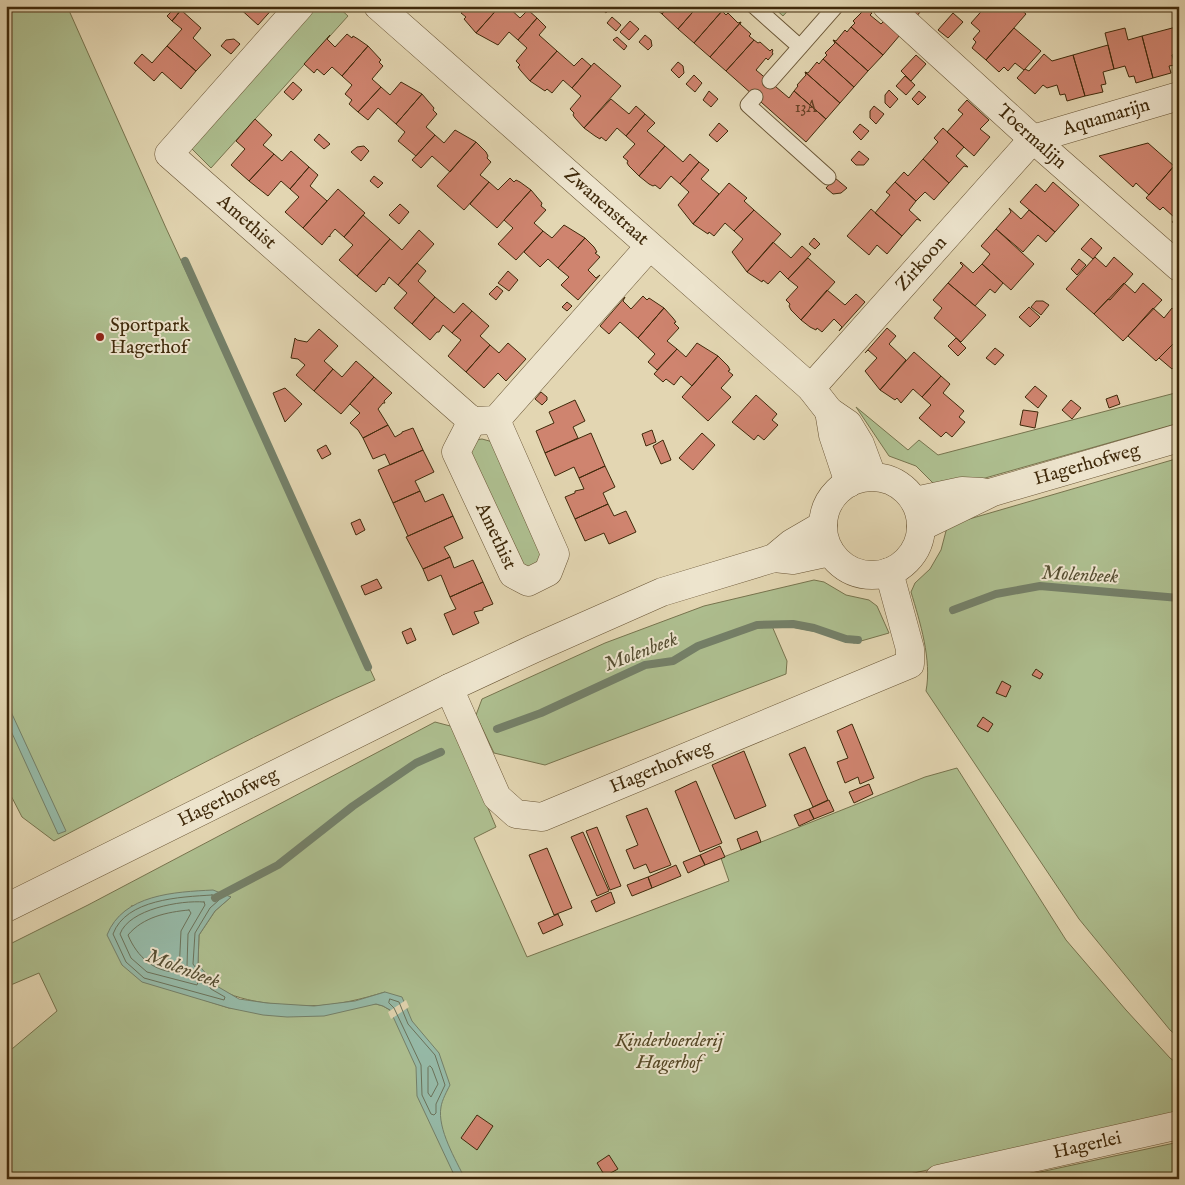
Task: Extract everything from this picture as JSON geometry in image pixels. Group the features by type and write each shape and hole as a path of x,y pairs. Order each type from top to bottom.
{"street":[{"name":"Amethist","path":"300,6 169,154 484,421 555,554 548,572 528,582 513,574 456,452 484,421 649,247"},
{"name":"Zwanenstraat","path":"378,6 811,388 829,411 833,435 860,480"},
{"name":"Toermalijn","path":"887,6 1033,140 1179,267"},
{"name":"Aquamarijn","path":"1033,140 1179,96"},
{"name":"Zirkoon","path":"811,388 1033,140"},
{"name":"Hagerhofweg","path":"918,514 962,491 993,492 1179,438"},
{"path":"887,479 898,484 908,492 918,514 918,546 913,554 889,576 861,574 848,569 838,562 826,543 823,525 828,504 835,493 860,480 887,479"},
{"name":"Hagerhofweg","path":"774,558 792,543 823,525"},
{"name":"Hagerhofweg","path":"6,908 449,688 662,592 774,558 793,560 830,552"},
{"name":"Hagerhofweg","path":"449,688 496,798 516,814 542,817 910,664 910,649 906,632 880,591 889,576"},
{"name":"Hagerlei","path":"939,1179 1179,1124"}],"lane":[{"path":"754,6 800,47"},
{"path":"770,81 836,6"},
{"path":"755,97 748,105 828,177"}],"green space":[{"name":"Sportpark Hagerhof","path":"6,6 67,6 166,228 375,680 253,738 54,841 22,817 6,786"},
{"path":"314,6 337,6 348,16 211,168 189,146"},
{"path":"772,6 792,6 783,16"},
{"path":"1179,392 1179,423 950,488 933,483 916,466 889,456 856,407 908,450 919,440 938,455"},
{"path":"482,439 493,442 546,554 527,572 466,452 475,440"},
{"path":"1179,458 1179,1038 1170,1030 1079,919 926,691 926,654 911,592 915,583 930,569 941,550 946,531 952,524"},
{"path":"814,580 824,582 846,595 869,600 877,606 889,633 854,643 828,634 782,625 772,626 787,661 786,674 545,765 494,753 476,715 482,699 605,643 704,606"},
{"name":"Kinderboerderij Hagerhof","path":"435,722 454,727 496,827 474,838 527,957 729,881 721,858 925,777 957,768 1066,940 1126,1010 1170,1058 1179,1065 1179,1114 887,1179 6,1179 6,1054 57,1011 39,973 6,987 6,946 88,905","holes":["231,897 215,911 199,935 198,964 214,985 235,996 261,1002 306,1006 229,1008 204,1000 131,906","385,992 390,1010 376,1004 322,1005 350,1001"]},
{"path":"1179,1142 1179,1179 1008,1179"}],"water":[{"path":"6,701 66,831 58,834 6,720"},
{"path":"213,890 231,897 215,911 199,935 198,964 215,985 239,999 314,1006 355,1001 385,992 402,997 412,1021 439,1053 450,1085 442,1104 442,1125 448,1144 465,1179 456,1179 417,1096 416,1067 390,1010 376,1004 324,1016 287,1017 263,1015 229,1008 142,982 122,965 107,935 115,921 125,911 138,903 167,894"}],"pier":[{"path":"406,1000 409,1007 391,1019 388,1012"}],"building":[{"path":"177,6 181,10 172,21 167,16"},
{"path":"237,6 275,6 258,25"},
{"path":"467,6 500,6 476,33 464,19 466,17 461,13"},
{"path":"500,6 507,6 520,18 528,10 537,18 518,40 509,32 498,45 476,33"},
{"path":"598,6 612,6 606,13"},
{"path":"652,6 669,6 662,14"},
{"path":"669,6 698,6 678,29 662,14"},
{"path":"698,6 718,6 717,8 722,11 694,43 678,29"},
{"path":"904,6 925,6 916,17"},
{"path":"986,6 1007,6 1010,9 1019,8 1026,14 986,60 972,48 976,42 973,39 980,31 971,23"},
{"path":"862,8 872,13 870,15 881,24 884,21 900,35 883,55 851,27 855,23 853,21 863,11"},
{"path":"181,10 201,28 193,38 211,55 196,71 167,46 182,29 172,21"},
{"path":"722,11 726,15 728,13 738,23 741,22 710,57 694,43"},
{"path":"953,13 963,22 948,38 938,30"},
{"path":"612,17 621,25 616,31 607,23"},
{"path":"537,18 546,27 539,35 557,51 530,81 518,67 520,65 516,61 527,48 518,40"},
{"path":"1179,19 1179,37 1174,20"},
{"path":"630,21 639,29 629,40 620,32"},
{"path":"741,22 740,24 751,34 749,36 754,40 726,71 710,57"},
{"path":"851,27 883,55 868,71 833,40 836,41 845,30 847,32"},
{"path":"1176,27 1179,37 1179,53 1172,55 1175,65 1169,66 1171,73 1153,78 1142,36"},
{"path":"1014,28 1041,51 1024,70 1015,63 1008,71 1004,67 999,72 986,60"},
{"path":"1125,28 1128,40 1142,36 1153,78 1136,83 1134,76 1129,77 1125,66 1114,69 1105,33"},
{"path":"347,34 368,46 342,76 332,67 324,75 317,69 314,73 304,64 330,35 327,39 335,47"},
{"path":"645,35 651,40 652,46 648,50 639,42"},
{"path":"617,37 627,46 624,50 613,40"},
{"path":"234,39 240,44 231,54 221,46 226,40"},
{"path":"754,40 758,43 760,42 770,51 772,49 773,51 768,60 766,58 756,70 789,98 794,91 826,119 806,142 726,71"},
{"path":"833,40 868,71 854,87 823,59 827,55 825,53 835,43"},
{"path":"1108,45 1114,69 1103,72 1106,84 1101,85 1103,92 1085,96 1073,55"},
{"path":"167,46 196,71 181,89 162,72 154,81 134,63 142,54 152,63"},
{"path":"368,46 381,60 379,62 383,66 372,79 381,87 358,112 349,104 352,100 345,94 352,85 342,76"},
{"path":"557,51 574,66 582,58 591,66 572,88 563,80 552,93 547,89 545,91 530,81"},
{"path":"1044,54 1052,61 1073,55 1085,96 1067,101 1065,94 1060,95 1057,85 1047,88 1043,85 1035,94 1017,78 1025,69 1029,71"},
{"path":"916,55 926,64 911,81 901,71"},
{"path":"823,59 854,87 840,103 805,72 808,73 817,62 819,64"},
{"path":"678,62 683,66 684,73 679,78 671,70"},
{"path":"594,63 621,86 584,128 570,109 581,96 572,88"},
{"path":"805,72 840,103 826,119 794,91 806,75"},
{"path":"694,75 702,83 695,92 686,84"},
{"path":"905,76 915,85 906,95 896,86"},
{"path":"293,82 302,90 293,100 284,92"},
{"path":"401,82 422,94 396,124 378,108 368,120 358,112 381,87 390,95"},
{"path":"889,90 898,99 890,108 885,103 885,95"},
{"path":"709,91 718,99 711,107 703,100"},
{"path":"919,91 926,97 918,105 912,99"},
{"path":"422,94 437,114 426,127 435,135 416,156 398,141 405,132 396,124"},
{"path":"611,99 629,114 636,106 645,114 626,136 617,128 606,141 584,128"},
{"path":"967,100 989,120 980,129 990,137 974,156 947,132 963,114 958,110"},
{"path":"874,106 884,114 876,124 870,118 870,111"},
{"path":"645,114 655,123 647,131 665,146 639,176 623,157 635,144 626,136"},
{"path":"255,119 272,135 263,145 274,154 249,181 231,165 245,149 236,141"},
{"path":"719,123 728,131 717,142 709,135"},
{"path":"860,124 869,131 861,140 853,132"},
{"path":"943,128 964,147 956,156 968,167 964,166 949,183 923,159 938,142 934,138"},
{"path":"455,130 476,142 450,172 432,156 421,168 412,160 435,135 444,143"},
{"path":"319,134 330,144 324,149 314,140"},
{"path":"476,142 486,152 487,158 491,162 480,175 489,182 464,210 437,186"},
{"path":"1148,143 1174,166 1149,195 1136,183 1133,187 1099,156"},
{"path":"364,146 369,151 361,161 351,152 357,147"},
{"path":"665,146 683,162 690,154 699,162 680,184 671,176 660,189 655,185 649,184 639,176"},
{"path":"291,151 309,167 290,189 281,181 268,196 249,181 274,154 282,161"},
{"path":"859,151 869,159 864,165 856,165 851,160"},
{"path":"923,159 949,183 934,200 925,192 916,201 895,182 904,172 908,176"},
{"path":"699,162 709,170 701,179 719,194 693,224 678,205 689,192 680,184"},
{"path":"1174,166 1179,170 1179,214 1175,218 1163,207 1160,210 1146,198"},
{"path":"309,167 318,175 310,186 327,201 303,228 285,212 299,197 290,189"},
{"path":"374,176 383,183 378,188 370,181"},
{"path":"510,178 531,190 497,228 470,204 489,182 498,190"},
{"path":"835,178 847,188 841,193 833,194 826,188"},
{"path":"895,182 916,201 909,210 921,221 917,219 902,236 875,213 890,195 886,192"},
{"path":"1053,182 1079,205 1055,232 1020,202 1036,184 1045,192"},
{"path":"729,183 747,198 744,201 754,210 734,231 725,223 714,236 709,232 708,234 693,224"},
{"path":"338,189 365,213 344,237 335,229 322,245 303,228"},
{"path":"531,190 542,203 541,206 546,210 534,223 543,231 516,260 498,244 513,228 504,220"},
{"path":"400,204 409,212 399,224 389,215"},
{"path":"1009,208 1021,219 1029,210 1055,232 1046,242 1038,235 1023,252 996,229 1011,212"},
{"path":"871,209 902,236 887,254 877,245 869,255 847,236"},
{"path":"754,210 781,234 747,272 732,252 743,239 734,231"},
{"path":"1179,214 1179,227 1172,222"},
{"path":"363,215 390,239 357,276 339,260 353,245 344,237"},
{"path":"564,225 585,238 558,268 548,259 540,267 524,252 543,231 552,238"},
{"path":"996,229 1034,264 1011,290 982,264 990,254 981,246"},
{"path":"419,230 434,244 398,285 389,277 376,292 357,276 390,239 402,250"},
{"path":"585,238 600,257 588,270 596,278 600,275 578,300 561,285 569,277 558,268"},
{"path":"814,238 820,244 815,249 809,244"},
{"path":"1091,238 1102,248 1093,259 1081,249"},
{"path":"773,242 791,258 802,246 811,254 788,279 780,271 768,284 747,272"},
{"path":"1095,257 1106,267 1114,257 1133,274 1110,300 1108,299 1094,314 1066,289"},
{"path":"808,258 835,282 801,320 791,310 790,304 786,300 798,287 788,279"},
{"path":"1079,259 1086,265 1077,275 1071,269"},
{"path":"961,262 973,273 982,264 1003,283 995,293 990,289 975,306 948,283 963,266"},
{"path":"417,263 426,271 418,281 435,297 412,324 394,308 407,293 398,285"},
{"path":"508,271 518,280 509,291 498,283"},
{"path":"948,283 986,315 961,342 934,318 942,308 933,300"},
{"path":"1124,283 1135,293 1143,283 1162,300 1123,341 1094,314"},
{"path":"497,286 503,291 496,300 489,294"},
{"path":"827,290 845,305 856,294 865,302 839,331 842,327 834,319 822,332 817,328 816,330 810,327 801,320"},
{"path":"643,296 664,308 638,338 620,322 609,334 600,326 625,297 623,301 631,309"},
{"path":"435,297 454,313 463,303 472,311 452,333 443,325 439,332 430,340 412,324"},
{"path":"1036,301 1043,301 1049,305 1041,315 1031,307"},
{"path":"567,302 572,306 567,311 562,307"},
{"path":"1029,307 1040,317 1030,327 1019,317"},
{"path":"664,308 679,328 667,341 677,349 657,370 648,362 655,354 638,338"},
{"path":"1153,308 1164,318 1172,308 1179,314 1179,338 1156,361 1128,336"},
{"path":"472,311 489,326 480,336 490,345 466,372 448,356 461,340 452,333"},
{"path":"887,328 896,336 889,344 906,360 880,390 865,371 877,358 868,350 865,353"},
{"path":"319,329 338,346 324,361 333,369 314,391 296,375 305,365 298,359 291,358 295,338 307,342"},
{"path":"956,338 966,348 958,356 948,346"},
{"path":"1179,338 1179,362 1172,369 1159,358"},
{"path":"508,343 526,359 506,381 498,373 484,388 466,372 490,345 499,353"},
{"path":"697,343 718,356 692,386 681,376 674,385 666,379 663,382 654,374 677,349 686,357"},
{"path":"995,348 1004,355 995,365 986,358"},
{"path":"914,352 941,376 922,397 913,389 901,403 897,398 895,400 880,390"},
{"path":"718,356 728,366 730,370 728,371 733,375 721,388 731,397 708,421 682,397"},
{"path":"356,361 374,377 341,414 314,391 333,369 342,377"},
{"path":"941,376 950,384 943,393 964,411 959,417 965,422 952,437 946,432 941,437 919,418 931,405 922,397"},
{"path":"374,377 392,393 378,409 388,425 363,438 350,423 360,413 350,404"},
{"path":"1035,386 1047,396 1038,408 1025,397"},
{"path":"285,388 302,404 285,422 273,393"},
{"path":"541,392 547,397 547,400 542,405 535,399"},
{"path":"756,395 777,414 772,420 778,425 764,440 758,435 754,440 732,422"},
{"path":"1117,395 1120,404 1109,408 1106,399"},
{"path":"575,400 585,421 573,427 578,438 545,453 536,431 554,423 549,412"},
{"path":"1071,400 1081,408 1072,419 1062,410"},
{"path":"1023,410 1038,412 1035,428 1020,425"},
{"path":"388,425 395,437 413,428 423,450 390,465 385,454 373,459 363,438"},
{"path":"652,430 656,442 646,446 642,434"},
{"path":"591,433 605,466 579,478 574,467 555,476 545,453"},
{"path":"702,433 715,445 693,470 679,458"},
{"path":"663,440 671,460 661,464 653,446"},
{"path":"326,445 331,454 322,459 317,450"},
{"path":"423,450 434,472 415,481 420,491 393,503 378,470"},
{"path":"605,466 615,487 603,493 608,504 575,519 565,497 575,493 575,491 584,489 579,478"},
{"path":"420,491 425,502 443,494 453,516 408,536 393,503"},
{"path":"608,504 614,516 626,511 636,532 609,544 604,533 585,541 575,519"},
{"path":"453,516 463,538 444,547 450,557 423,569 406,537"},
{"path":"360,519 365,530 356,535 351,523"},
{"path":"450,557 454,568 473,560 483,582 450,597 441,575 428,581 423,569"},
{"path":"377,579 382,588 365,595 361,586"},
{"path":"483,582 493,604 483,608 483,610 474,612 479,623 453,635 444,614 456,609 450,597"},
{"path":"411,628 416,640 407,644 402,632"},
{"path":"1036,669 1043,674 1040,679 1032,675"},
{"path":"1002,681 1011,686 1006,697 996,693"},
{"path":"983,717 993,724 988,732 977,726"},
{"path":"852,724 874,778 860,784 858,777 845,783 837,762 848,758 837,731"},
{"path":"805,747 828,800 813,807 789,754"},
{"path":"744,751 766,806 735,819 712,765"},
{"path":"696,781 722,843 700,852 675,791"},
{"path":"869,784 873,794 854,803 849,792"},
{"path":"829,800 834,811 814,819 809,809"},
{"path":"647,808 671,865 650,873 646,864 634,869 626,850 638,845 626,816"},
{"path":"809,809 814,819 799,826 794,815"},
{"path":"597,827 621,886 610,890 586,831"},
{"path":"757,831 761,842 741,850 737,839"},
{"path":"583,832 609,891 597,896 571,837"},
{"path":"720,846 725,857 705,865 700,855"},
{"path":"547,848 572,908 554,915 529,855"},
{"path":"700,855 705,865 688,873 683,862"},
{"path":"676,865 681,876 652,888 648,877"},
{"path":"648,877 652,888 632,896 627,885"},
{"path":"611,892 615,903 596,912 591,901"},
{"path":"558,914 563,925 543,934 538,923"},
{"path":"6,1023 11,1033 6,1035"},
{"path":"477,1115 493,1126 477,1150 461,1138"},
{"path":"609,1155 618,1169 605,1176 597,1163"}],"waterway":[{"path":"185,261 368,667"},
{"name":"Molenbeek","path":"953,610 996,594 1040,586 1179,598"},
{"name":"Molenbeek","path":"497,729 541,713 645,665 673,661 698,646 757,625 793,624 814,628 846,639 858,640"},
{"name":"Molenbeek","path":"215,898 278,865 353,806 416,763 441,752"}],"place":[{"name":"Sportpark Hagerhof","path":"100,337"}]}
